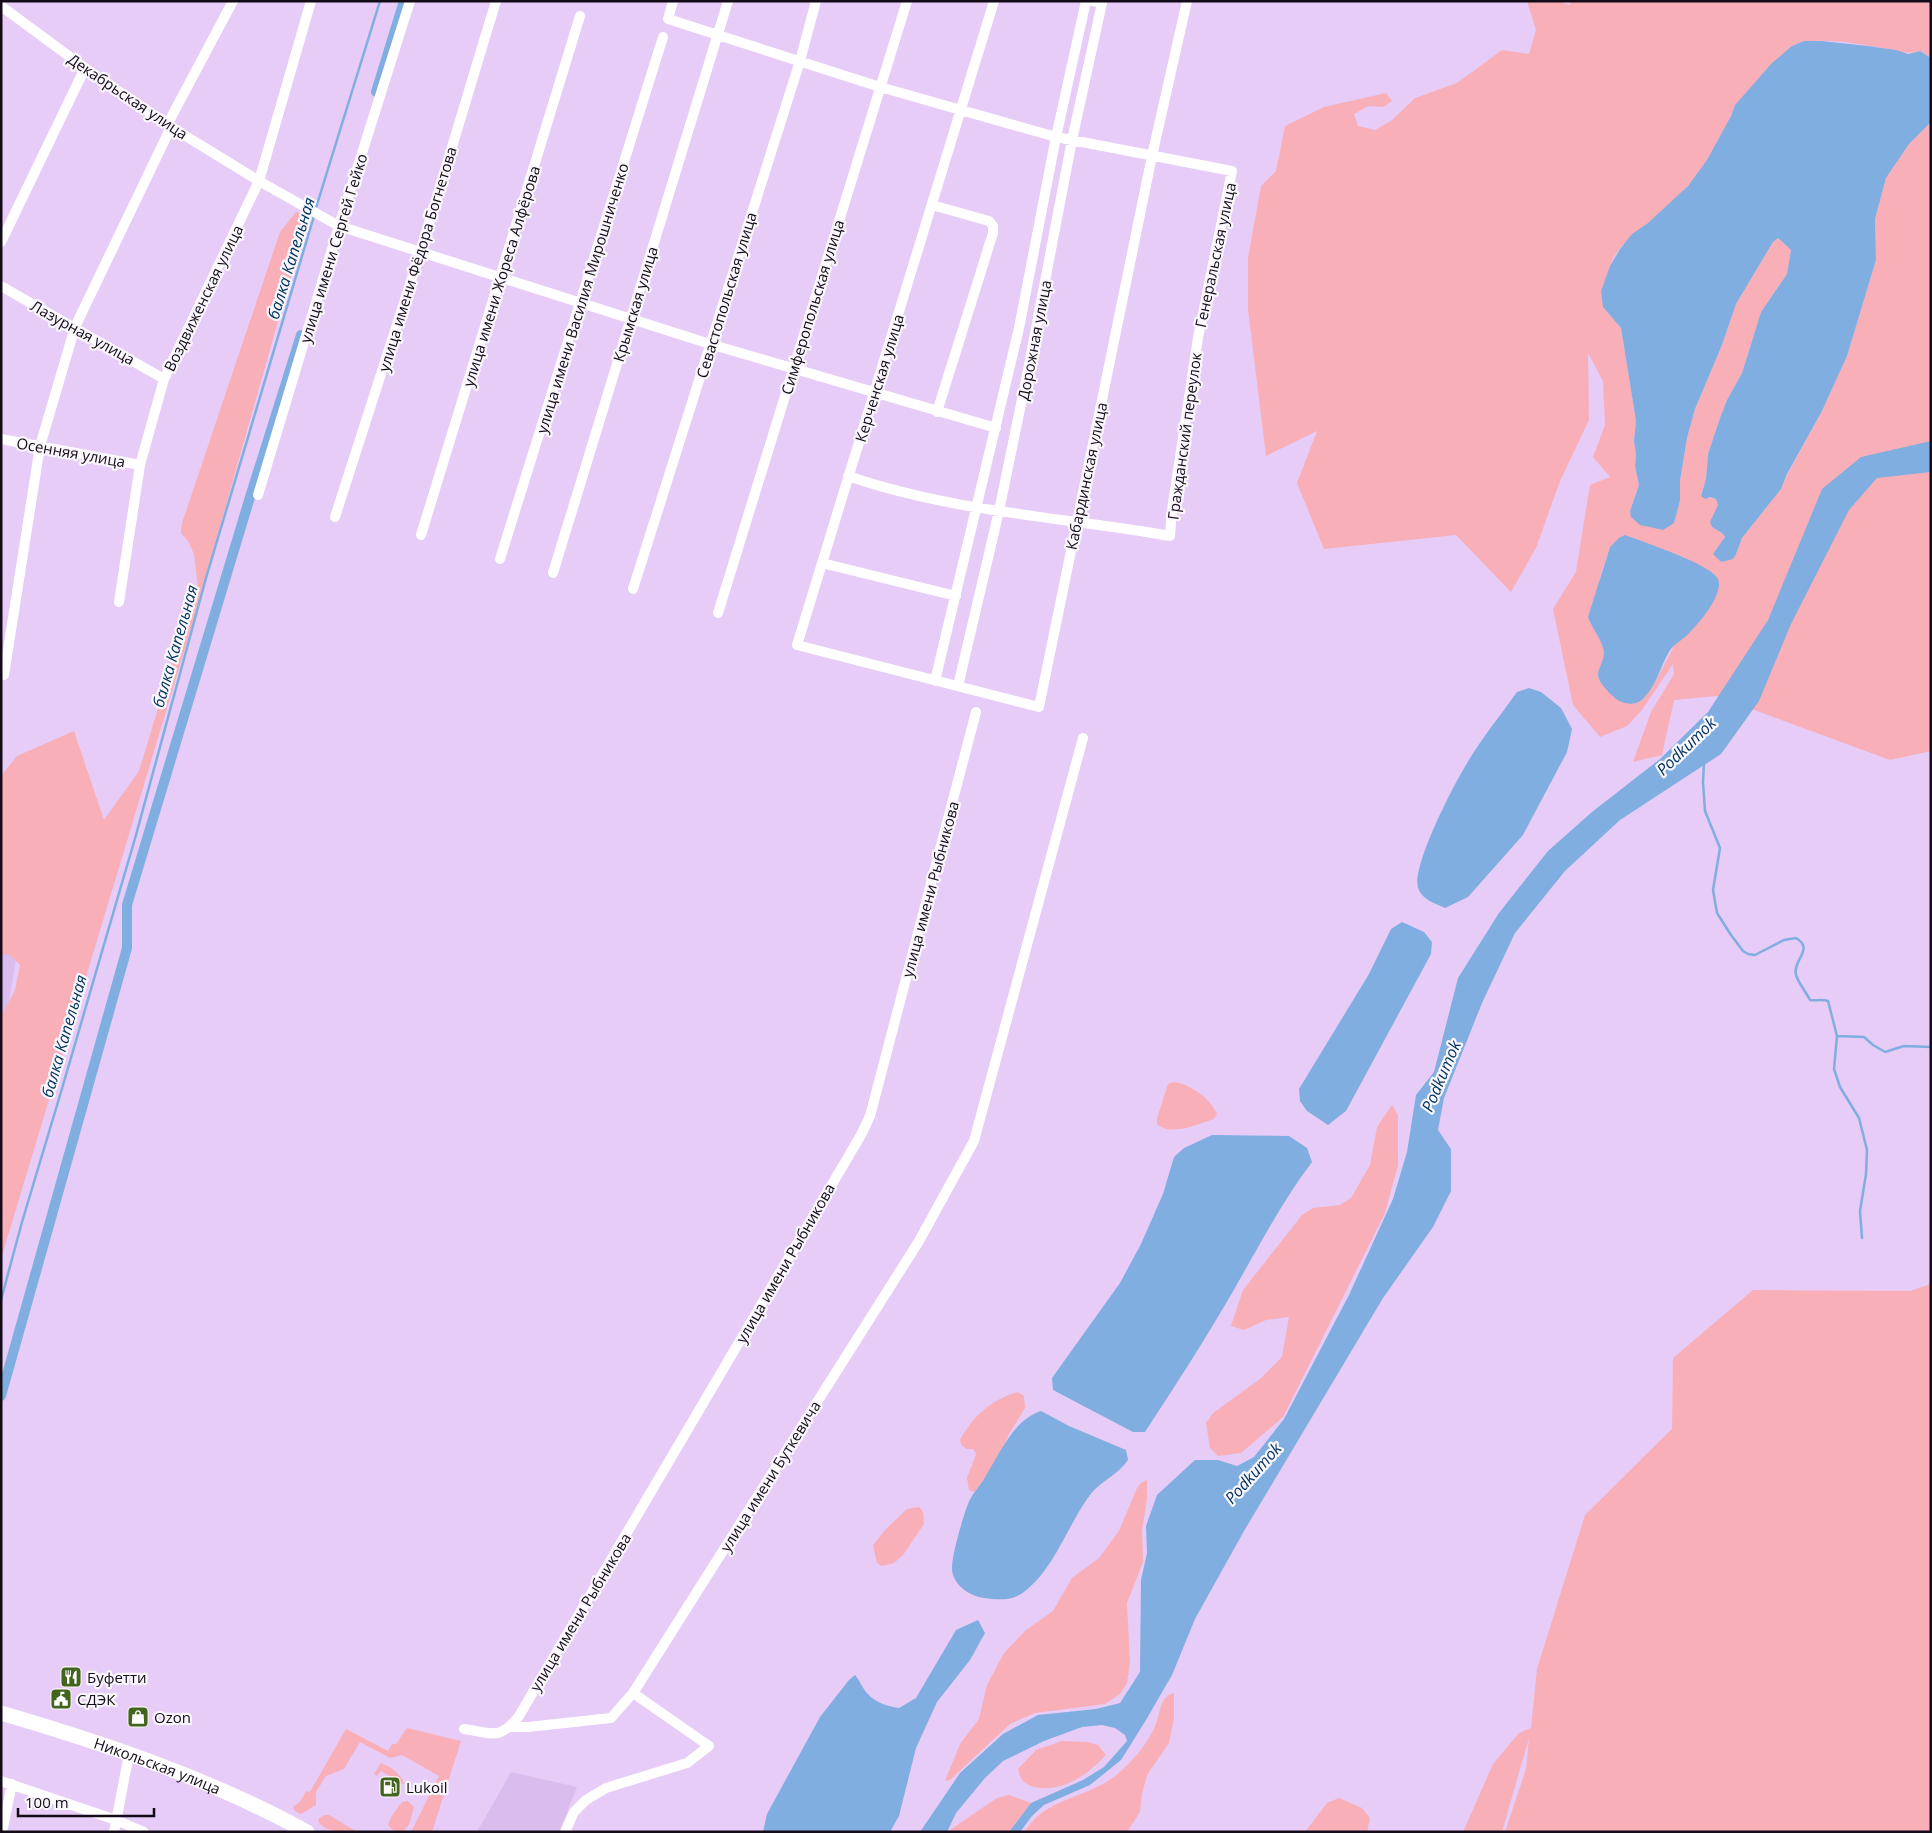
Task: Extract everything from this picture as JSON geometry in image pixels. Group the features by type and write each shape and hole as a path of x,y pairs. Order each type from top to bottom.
{"street":[{"path":"4,675 40,446 75,327 169,126 233,1"},
{"name":"Воздвиженская улица","path":"119,602 140,465 164,379 259,181 311,1"},
{"name":"улица имени Сергей Гейко","path":"258,495 339,226 410,1"},
{"name":"улица имени Фёдора Богнетова","path":"335,517 420,253 496,1"},
{"path":"673,1 668,19 716,35 880,87 1056,138 1152,156"},
{"name":"Крымская улица","path":"553,573 716,35 728,1"},
{"name":"Севастопольская улица","path":"634,589 800,61 816,1"},
{"name":"Симферопольская улица","path":"718,613 907,1"},
{"name":"Керченская улица","path":"797,645 994,1"},
{"name":"Дорожная улица","path":"936,680 1019,328 1056,138 1086,1"},
{"name":"Дорожная улица","path":"958,686 999,511 1072,140 1102,3 1093,1"},
{"name":"Кабардинская улица","path":"797,645 1038,707 1152,156 1187,1"},
{"name":"Декабрьская улица","path":"1,6 85,68 169,126 259,181 339,226"},
{"name":"улица имени Жореса Алфёрова","path":"421,535 580,16"},
{"name":"улица имени Василия Мирошниченко","path":"500,559 663,37"},
{"path":"1,242 85,68"},
{"name":"Генеральская улица","path":"1152,156 1232,171 1198,338"},
{"path":"932,205 989,222 993,226 993,233 937,412"},
{"path":"339,226 710,344 794,367 937,412 996,428"},
{"name":"Лазурная улица","path":"1,286 164,379"},
{"name":"Гражданский переулок","path":"848,476 888,490 976,509 1110,526 1170,536 1172,510 1198,338"},
{"name":"Осенняя улица","path":"1,439 140,465"},
{"path":"822,563 956,596"},
{"name":"улица имени Рыбникова","path":"510,1727 519,1716 861,1135 870,1116 976,712"},
{"name":"улица имени Буткевича","path":"510,1727 528,1727 611,1718 633,1692 919,1241 974,1141 1083,738"},
{"path":"565,1832 574,1812 586,1800 606,1788 687,1763 709,1746 633,1692"},
{"name":"Никольская улица","path":"1,1714 129,1754 202,1781 307,1832"},
{"path":"464,1729 499,1734 510,1727"},
{"path":"114,1832 129,1754"},
{"path":"2,1832 6,1783 116,1820 144,1832"}],"shaded area":[{"path":"1527,1 1558,1 1570,5 1571,1 1931,1 1931,58 1920,51 1905,53 1837,41 1813,41 1792,46 1735,105 1715,148 1695,178 1663,210 1626,242 1617,253 1607,276 1603,307 1621,328 1636,421 1634,441 1635,466 1639,485 1630,511 1674,523 1680,500 1680,481 1687,438 1695,409 1722,345 1736,304 1773,242 1778,238 1791,250 1787,274 1761,312 1742,373 1727,400 1708,454 1706,479 1701,496 1716,499 1718,505 1712,527 1722,533 1736,554 1742,538 1781,489 1822,411 1847,356 1876,260 1875,219 1886,178 1909,144 1931,122 1931,751 1890,760 1716,696 1674,700 1662,755 1633,762 1651,712 1674,674 1673,664 1642,710 1627,726 1600,737 1573,705 1553,609 1576,572 1590,485 1610,477 1593,457 1605,425 1603,381 1588,353 1589,420 1560,481 1536,548 1511,592 1456,535 1324,549 1297,483 1317,431 1266,456 1248,309 1248,258 1261,186 1276,171 1285,126 1324,107 1386,93 1392,101 1383,107 1368,106 1354,114 1358,126 1375,130 1392,120 1415,98 1457,83 1502,50 1529,54 1536,30","holes":["1610,547 1673,648 1654,684 1642,700 1600,680 1599,673 1604,652 1590,623 1601,574"]},
{"path":"296,212 308,215 193,622 1,1259 1,1017 15,990 20,965 11,956 1,953 1,776 17,756 74,731 104,820 139,771 175,653 198,587 194,554 188,541 181,533 182,523 280,232"},
{"path":"1,905 24,908 1,1053"},
{"path":"1173,1082 1193,1089 1204,1097 1217,1114 1214,1119 1177,1129 1163,1128 1157,1124 1157,1118 1168,1084"},
{"path":"1392,1105 1398,1115 1398,1165 1385,1213 1283,1417 1241,1453 1218,1456 1210,1448 1206,1423 1213,1413 1260,1379 1282,1357 1289,1317 1266,1320 1244,1330 1231,1326 1243,1290 1302,1215 1313,1208 1340,1205 1351,1198 1370,1165 1377,1127"},
{"path":"1931,1284 1931,1832 1505,1832 1526,1769 1529,1738 1502,1832 1463,1832 1493,1764 1519,1733 1531,1728 1537,1669 1585,1515 1672,1429 1673,1358 1753,1290 1910,1291"},
{"path":"1018,1392 1024,1396 1025,1408 1009,1434 999,1457 975,1492 969,1490 967,1478 976,1454 973,1449 967,1449 962,1446 960,1440 971,1423 984,1410 1000,1399"},
{"path":"1147,1480 1147,1499 1142,1530 1143,1562 1127,1603 1130,1663 1127,1683 1120,1694 1105,1704 1035,1713 1010,1724 950,1780 945,1781 960,1744 979,1719 987,1685 1004,1653 1026,1630 1053,1611 1072,1578 1099,1558 1119,1531 1137,1488"},
{"path":"919,1507 923,1512 924,1524 903,1555 894,1563 882,1566 877,1563 873,1545 886,1529 907,1509"},
{"path":"1174,1693 1174,1718 1169,1743 1147,1775 1140,1812 1127,1832 1024,1832 1043,1812 1104,1783 1121,1771 1146,1743 1156,1724 1163,1701"},
{"path":"407,1728 461,1741 432,1832 411,1832 439,1776 402,1755 390,1758 360,1742 344,1769 326,1776 316,1792 316,1805 301,1814 295,1811 293,1807 300,1802 306,1791 310,1792 346,1729 388,1751 392,1744 396,1744"},
{"path":"1062,1741 1087,1742 1098,1745 1106,1755 1091,1770 1062,1785 1042,1788 1028,1785 1020,1777 1018,1769 1036,1750"},
{"path":"381,1763 395,1771 404,1783 402,1785 381,1771 377,1776 374,1774"},
{"path":"511,1772 577,1787 559,1832 477,1832"},
{"path":"1009,1795 1031,1803 1009,1832 947,1832 997,1798"},
{"path":"1339,1798 1362,1808 1370,1818 1367,1832 1305,1832 1327,1803"},
{"path":"408,1801 414,1807 409,1825 402,1832 394,1831 388,1825 391,1817 402,1802"},
{"path":"329,1815 357,1832 335,1831 325,1828 318,1821 319,1818"}],"water":[{"path":"1804,41 1868,46 1896,50 1908,54 1920,51 1931,58 1931,122 1909,144 1886,178 1875,219 1876,260 1847,356 1822,411 1787,474 1781,489 1742,538 1733,559 1721,562 1713,554 1725,537 1712,527 1710,522 1718,505 1716,499 1710,497 1705,499 1701,496 1706,479 1708,454 1727,400 1742,373 1761,312 1787,274 1791,250 1778,238 1773,242 1736,304 1722,345 1695,409 1687,438 1680,481 1680,500 1674,523 1663,530 1640,525 1631,517 1630,511 1639,485 1635,466 1634,441 1636,421 1621,328 1603,307 1601,291 1610,266 1632,234 1648,223 1688,186 1707,160 1735,105 1772,63 1792,46"},
{"name":"Podkumok","path":"1931,441 1931,472 1877,478 1849,510 1791,624 1759,701 1721,754 1620,820 1565,871 1515,933 1482,1003 1444,1098 1438,1130 1451,1149 1451,1191 1433,1227 1383,1298 1244,1531 1195,1619 1172,1675 1121,1760 1090,1785 1044,1805 1032,1816 1020,1832 1009,1832 1031,1803 1083,1780 1104,1767 1127,1741 1125,1735 1115,1728 1102,1725 1082,1727 1044,1741 1003,1761 985,1778 956,1813 947,1832 920,1832 960,1773 1003,1734 1038,1715 1096,1709 1120,1703 1140,1672 1141,1580 1147,1553 1146,1526 1157,1495 1195,1460 1218,1460 1237,1466 1254,1457 1284,1419 1349,1295 1393,1199 1407,1152 1416,1095 1434,1072 1458,978 1499,913 1548,851 1592,812 1660,759 1708,712 1768,620 1822,489 1861,457"},
{"path":"1625,535 1690,560 1713,573 1718,579 1719,585 1715,599 1706,614 1689,634 1669,652 1648,694 1641,701 1630,704 1615,698 1598,677 1604,652 1588,617 1610,547"},
{"path":"1529,688 1541,692 1561,708 1572,729 1567,752 1523,835 1468,897 1445,908 1426,898 1418,888 1421,862 1427,845 1452,790 1472,755 1517,692"},
{"path":"1402,922 1424,932 1432,942 1431,954 1346,1111 1328,1125 1307,1111 1300,1101 1299,1089 1369,974 1391,929"},
{"path":"1212,1135 1289,1136 1307,1148 1312,1162 1280,1210 1211,1328 1145,1432 1133,1432 1053,1390 1052,1378 1120,1283 1141,1244 1163,1194 1174,1157 1184,1148"},
{"path":"1041,1411 1069,1426 1126,1450 1128,1460 1124,1466 1090,1495 1044,1571 1024,1592 1015,1597 1005,1599 989,1599 973,1595 959,1585 953,1576 952,1570 955,1547 968,1504 1001,1449 1015,1430 1022,1422"},
{"path":"978,1620 985,1633 970,1660 937,1702 916,1748 899,1816 890,1832 763,1832 767,1814 820,1717 849,1680 855,1675 873,1699 899,1708 916,1698 956,1630"}],"waterway":[{"name":"балка Капельная","path":"315,211 380,1"},
{"path":"376,92 404,1"},
{"name":"балка Капельная","path":"1,1300 22,1222 136,835 206,578 314,216"},
{"path":"1,1396 127,948 127,905 301,335"},
{"path":"1704,763 1705,811 1720,848 1713,890 1717,913 1743,951 1748,954 1755,955 1784,940 1796,938 1803,946 1803,951 1797,964 1797,978 1810,1000 1828,1001 1837,1036 1834,1069 1840,1087 1859,1118 1867,1150 1866,1174 1860,1211 1862,1238"},
{"path":"1837,1036 1864,1037 1885,1052 1904,1046 1931,1047"}],"place":[{"name":"Буфетти","path":"71,1677"},
{"name":"СДЭК","path":"61,1699"},
{"name":"Ozon","path":"138,1717"},
{"name":"Lukoil","path":"390,1787"}]}
